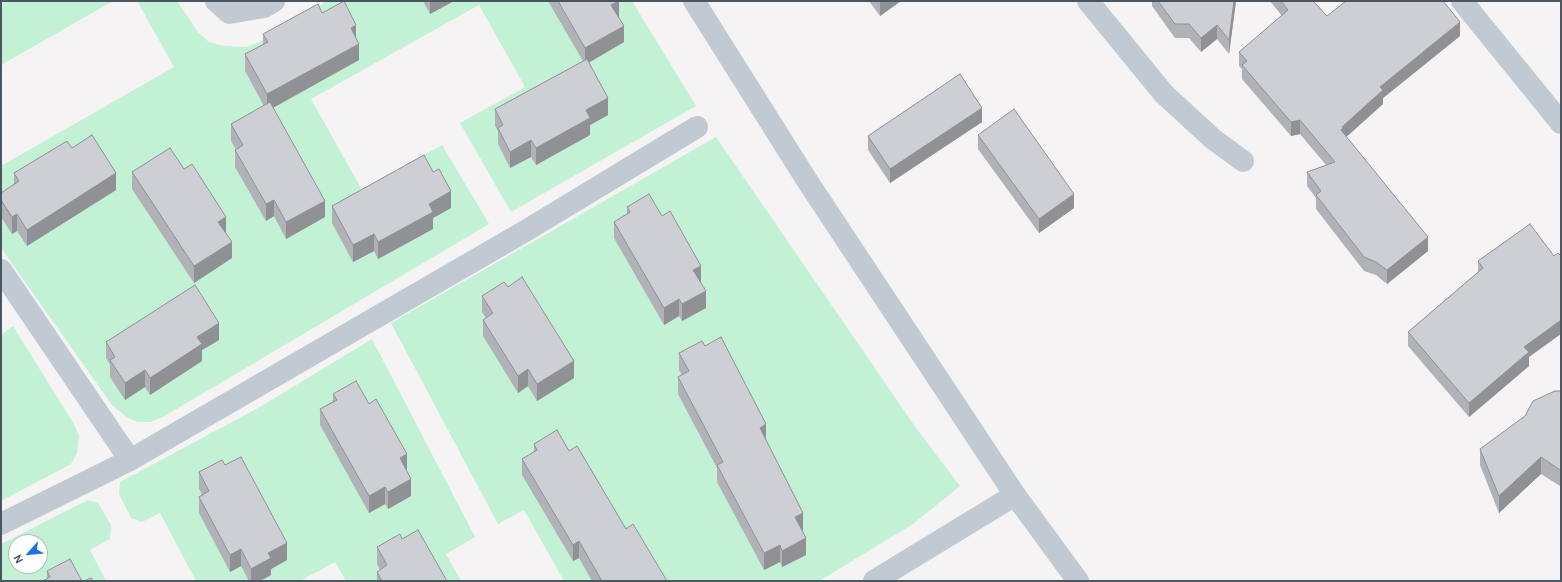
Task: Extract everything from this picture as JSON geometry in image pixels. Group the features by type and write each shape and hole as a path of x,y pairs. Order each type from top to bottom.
{"street":[{"path":"216,1 229,13 264,7 274,1"},
{"path":"694,1 808,182 1016,495 1078,581"},
{"path":"1088,1 1164,94 1213,139 1243,162"},
{"path":"1462,1 1561,123"},
{"path":"1,524 130,460 527,230 698,127"},
{"path":"1,270 130,460"},
{"path":"874,581 1016,495"}],"green space":[{"path":"1,1 113,1 1,65"},
{"path":"137,1 177,1 198,32 209,42 224,46 246,47 262,41 327,1 632,1 696,106 511,212 460,123 525,87 479,5 311,99 362,190 442,145 489,224 163,417 150,422 138,422 128,418 112,405 1,248 1,166 174,67"},
{"path":"716,137 916,428 960,486 913,524 819,581 564,581 524,510 498,524 391,323"},
{"path":"13,326 72,421 79,435 77,453 71,464 1,501 1,335"},
{"path":"372,339 475,537 446,554 461,581 346,581 335,562 300,581 196,581 160,513 142,522 131,518 119,494 120,482 260,407"},
{"path":"88,500 98,503 111,525 110,539 90,550 106,581 1,581 1,544 8,540 8,574 48,574 48,534 21,534"}],"building":[{"path":"344,1 356,25 351,28 359,44 267,94 245,54 268,42 263,34 318,4 322,13"},
{"path":"558,1 619,1 611,5 624,26 585,48"},
{"path":"1158,1 1234,1 1229,40 1217,25 1201,38 1189,24 1175,24"},
{"path":"1281,1 1313,1 1327,16 1346,1 1443,1 1460,22 1380,87 1383,90 1342,127 1343,128 1341,130 1428,237 1387,270 1376,262 1364,257 1316,195 1321,191 1307,172 1335,162 1300,120 1291,122 1242,65 1247,61 1239,52 1288,10"},
{"path":"587,59 608,98 586,110 590,118 536,148 531,140 510,152 498,128 503,125 495,109"},
{"path":"960,74 982,108 890,169 868,136"},
{"path":"270,102 325,201 286,222 274,200 266,204 235,150 243,145 231,124"},
{"path":"1014,109 1074,194 1039,219 978,135"},
{"path":"92,135 116,173 27,230 17,214 12,217 1,200 1,193 19,181 14,173 67,141 72,148"},
{"path":"170,148 184,169 192,164 226,217 218,222 232,242 194,266 132,172"},
{"path":"424,155 433,172 439,169 451,191 429,204 433,212 378,242 374,234 353,245 332,206"},
{"path":"649,194 662,216 670,211 701,266 693,270 706,291 682,304 679,299 664,308 614,222 630,212 627,207"},
{"path":"1530,224 1554,256 1558,253 1561,256 1561,320 1524,347 1529,352 1469,403 1408,332 1483,268 1478,261"},
{"path":"522,277 574,361 537,384 528,369 518,376 483,320 493,313 482,296 504,282 508,287"},
{"path":"195,285 219,323 197,337 202,344 150,378 145,370 125,383 110,360 115,357 106,342"},
{"path":"721,337 766,424 760,428 803,513 795,517 806,538 782,551 780,545 764,553 717,465 723,462 678,377 689,371 679,353 702,341 705,346"},
{"path":"356,381 369,404 376,399 407,454 400,458 411,479 388,492 385,487 369,496 320,409 337,400 333,394"},
{"path":"1555,391 1561,391 1561,469 1560,470 1541,457 1499,496 1480,449 1525,416 1533,401"},
{"path":"557,430 569,451 577,446 626,529 633,524 667,581 602,581 579,541 573,545 522,459 537,450 534,444"},
{"path":"241,457 287,543 268,553 271,558 251,569 241,549 230,555 199,497 209,491 199,472 222,460 225,465"},
{"path":"418,530 447,581 382,581 377,572 387,565 377,547 400,534 402,539"},
{"path":"70,559 82,581 43,581 50,577 48,570"},
{"path":"91,578 93,581 84,581"}]}
